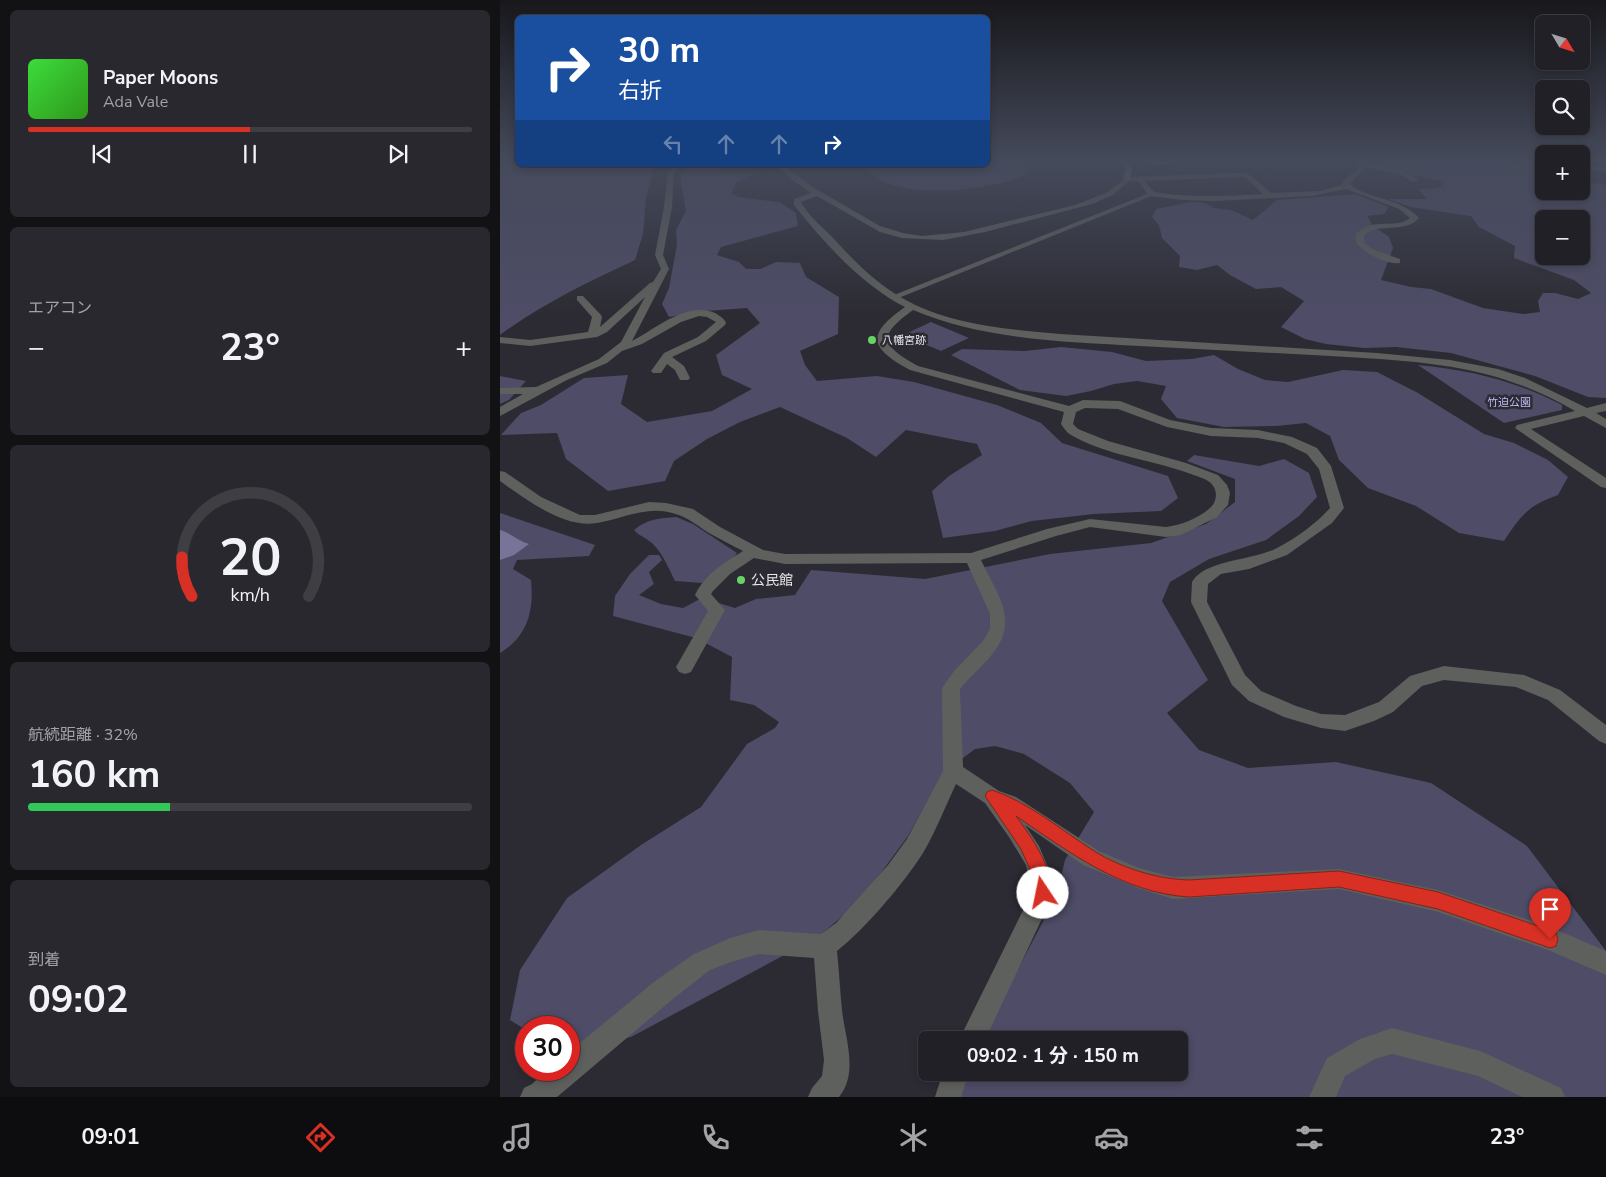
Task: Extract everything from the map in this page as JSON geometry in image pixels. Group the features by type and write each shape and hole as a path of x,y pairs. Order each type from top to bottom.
{"street":[{"path":"500,412 540,390 603,360 625,344 665,269 659,255 667,212"},
{"path":"805,212 882,290 913,306 962,322 1006,331 1068,338 1396,357 1477,367 1521,380 1554,394 1606,424"},
{"path":"851,212 883,230 908,236 943,236 983,230 1053,212"},
{"path":"1397,261 1364,248 1360,243 1360,234 1369,227 1411,222 1415,218 1408,212"},
{"path":"500,340 530,343 594,335 603,330 659,281"},
{"path":"580,298 597,317 594,335"},
{"path":"913,306 893,320 884,331 882,339 884,347 894,357 914,368 1070,410 1083,404 1120,405 1166,423 1211,432 1258,434 1288,440 1312,451 1326,469 1337,508 1327,520 1282,552 1244,565 1216,570 1200,582 1199,602 1206,619 1226,652 1238,680 1255,696 1290,712 1321,721 1344,723 1367,716 1386,707 1416,681 1444,673 1518,680 1554,695 1606,736"},
{"path":"618,350 638,342 668,324 687,316 708,315 720,320 721,323 702,339 670,354 657,371"},
{"path":"666,358 680,368 684,378"},
{"path":"500,391 540,390"},
{"path":"1606,407 1521,428 1606,484"},
{"path":"500,475 525,493 570,516 595,519 642,507 666,507 688,512 715,530 754,551 786,558 828,560 972,558 1052,532 1090,523 1166,532 1181,530 1212,514 1221,505 1223,493 1220,485 1213,478 1181,466 1103,444 1074,432 1067,424 1070,410"},
{"path":"685,667 717,610 703,595 705,589 719,576 754,551"},
{"path":"580,1059 664,990 702,962 730,950 760,942 800,946 825,946 844,931 896,872 915,846 953,771 951,688 990,645 998,629 998,614 972,558"},
{"path":"953,771 992,796 1009,803 1091,858 1121,872 1173,888 1339,879 1438,901 1550,939 1606,963"},
{"path":"976,1031 1043,893 1041,876 1027,844 992,796"},
{"path":"821,1097 834,1082 837,1060 825,946"},
{"path":"1322,1097 1336,1067 1370,1048 1392,1042 1480,1064 1552,1097"},
{"path":"533,1097 554,1081"},
{"path":"948,1097 953,1081"}],"lane":[{"path":"893,297 1106,212"}],"green space":[{"path":"500,212 645,212 643,234 635,260 549,303 500,335"},
{"path":"685,212 795,212 798,226 721,247 717,255 739,262 746,269 760,269 776,262 800,263 806,277 839,297 838,334 800,351 805,365 817,381 877,376 914,382 997,405 1041,423 1062,443 1168,476 1178,498 1161,511 1094,514 1032,521 995,531 943,538 932,491 949,476 982,455 977,444 906,430 876,457 847,438 780,407 740,422 707,439 674,461 665,481 608,491 566,459 557,433 501,435 521,413 541,405 584,378 628,375 621,404 647,422 712,411 752,389 722,375 716,355 760,323 747,308 705,311 669,317 662,304 669,288 677,245 676,230"},
{"path":"1154,212 1236,212 1253,220 1262,212 1385,212 1384,214 1367,216 1373,226 1389,237 1393,248 1381,280 1411,287 1431,289 1483,308 1523,314 1540,312 1538,301 1543,293 1555,293 1578,299 1591,293 1574,280 1514,258 1515,246 1479,227 1471,216 1445,212 1535,212 1535,265 1590,265 1590,212 1606,212 1606,398 1588,397 1535,376 1451,353 1396,347 1364,348 1326,344 1305,339 1281,327 1304,301 1281,287 1256,289 1230,275 1217,265 1197,270 1179,267 1180,256 1162,238 1159,225 1152,217"},
{"path":"931,322 969,338 941,351 903,335"},
{"path":"1061,347 1112,352 1146,361 1192,359 1214,355 1238,369 1265,380 1288,382 1343,370 1377,372 1418,393 1484,434 1514,443 1548,460 1568,477 1558,495 1526,512 1504,541 1459,533 1416,506 1368,488 1339,460 1330,436 1306,423 1276,426 1224,427 1177,418 1161,399 1166,386 1137,381 1114,384 1066,396 1020,390 951,355 962,349 1025,351"},
{"name":"竹迫公園","path":"1418,365 1456,370 1510,383 1562,405 1562,410 1504,423"},
{"path":"500,376 526,381 509,400 500,404"},
{"path":"1194,455 1259,466 1284,459 1309,473 1317,497 1299,516 1266,540 1209,559 1170,582 1162,601 1208,680 1167,713 1199,750 1248,768 1336,762 1431,783 1527,846 1606,951 1606,1097 941,1097 952,1081 1188,1081 1188,1031 984,1031 1056,897 1065,860 1094,812 1070,783 1024,754 995,746 975,749 943,773 908,836 861,900 818,937 631,1037 580,1049 580,1016 515,1016 515,1023 510,1020 520,970 567,898 641,845 701,807 747,744 775,728 779,722 754,705 730,700 732,657 696,638 613,616 615,596 630,574 649,555 659,555 662,560 649,572 654,584 639,595 661,604 683,608 702,598 735,608 756,599 795,595 811,570 925,579 1050,554 1151,543 1206,524 1235,502 1235,479 1187,461"},
{"path":"500,513 595,545 589,556 517,560 513,569 531,580 530,612 523,631 517,639 500,653"},
{"path":"676,517 693,524 737,553 727,567 702,583 675,581 657,548 634,530 649,521"}],"shaded area":[{"path":"500,530 529,544 514,555 500,560"}],"place":[{"name":"八幡宮跡","path":"872,340"},
{"name":"公民館","path":"741,580"}],"route":[{"path":"1043,893 1041,876 1027,844 992,796 1009,803 1091,858 1121,872 1173,888 1204,888 1323,878 1339,879 1438,901 1550,939"}]}
